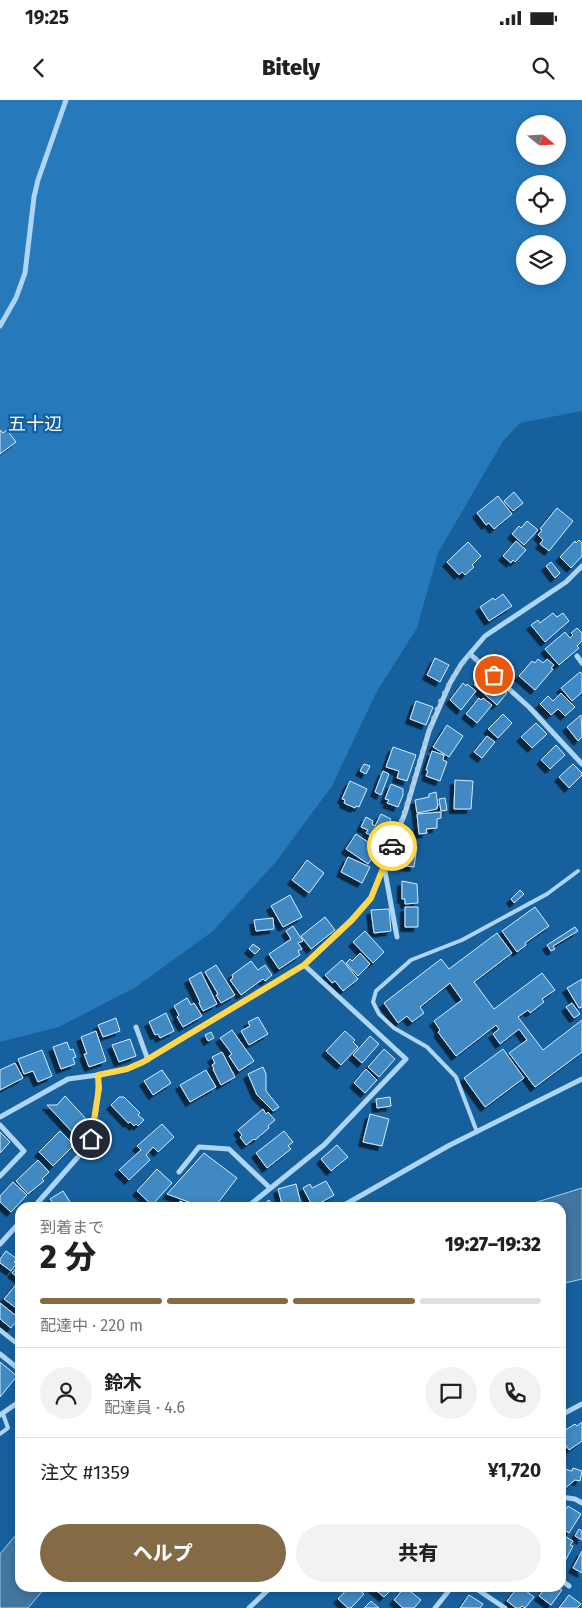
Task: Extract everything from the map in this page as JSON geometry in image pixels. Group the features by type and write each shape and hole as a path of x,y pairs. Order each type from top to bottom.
{"street":[{"path":"0,326 16,298 25,273 34,197 38,180 66,100"},
{"path":"0,1117 68,1079 127,1069 148,1060 304,965 352,920 371,898 405,813 429,731 450,683 462,663 485,636 566,582 582,566"},
{"path":"470,654 529,707 582,764"},
{"path":"577,656 582,663"},
{"path":"384,865 393,906 397,937"},
{"path":"253,1202 324,1145 406,1059 304,965"},
{"path":"136,1027 148,1060"},
{"path":"38,1202 86,1149 91,1139 99,1088 98,1075"},
{"path":"350,1202 477,1132 582,1079"},
{"path":"0,1125 24,1151 0,1176"},
{"path":"179,1172 200,1147 229,1149 270,1188"},
{"path":"0,1244 15,1228"},
{"path":"0,1330 15,1342"},
{"path":"0,1354 15,1366"},
{"path":"1,1414 15,1404"},
{"path":"566,1413 582,1405"},
{"path":"566,1498 575,1499 582,1503"},
{"path":"566,1583 570,1586"},
{"path":"249,1608 266,1592"},
{"path":"435,1608 448,1592"},
{"path":"481,1592 505,1608"}],"lane":[{"path":"477,1132 456,1077 427,1047 394,1028 379,1014 373,1002 376,991 411,960 471,935 547,894 578,871"},
{"path":"0,1434 8,1428 1,1414"}],"shaded area":[{"path":"0,100 582,100 582,411 520,423 503,441 438,553 417,628 376,693 332,786 275,863 213,931 136,987 59,1027 0,1042"},
{"path":"582,1188 582,1279 566,1283 566,1202 537,1202"},
{"path":"15,1536 15,1592 42,1592 28,1608 0,1608 0,1554"}],"building":[{"path":"0,430 3,433 7,430 16,442 0,454"},
{"path":"514,492 523,503 513,511 504,501"},
{"path":"498,496 512,514 494,529 489,523 486,525 477,513"},
{"path":"557,508 573,521 549,551 540,544 543,540 538,535 542,530 540,529"},
{"path":"527,521 538,530 524,545 512,534"},
{"path":"579,540 582,543 582,556 571,568 560,557 575,541 576,543"},
{"path":"516,541 526,550 515,562 513,560 511,563 503,556"},
{"path":"468,542 481,556 472,565 474,567 465,575 462,572 459,575 447,562"},
{"path":"551,562 560,573 555,578 546,566"},
{"path":"503,594 512,606 489,621 480,607"},
{"path":"553,613 557,617 563,613 569,621 545,642 531,625 538,620 540,623"},
{"path":"577,628 582,633 582,641 577,646 579,648 559,665 545,649 565,632 570,638 573,635 571,633"},
{"path":"435,658 449,665 440,682 427,675"},
{"path":"538,659 543,663 547,659 554,665 551,668 553,669 535,690 519,676 532,661 535,663"},
{"path":"580,672 582,674 582,692 572,701 561,688"},
{"path":"483,674 507,693 497,705 474,685"},
{"path":"463,683 476,691 461,710 450,700"},
{"path":"561,693 575,707 565,716 558,709 551,715 540,704 548,696 553,701"},
{"path":"479,698 481,700 483,698 492,705 477,723 466,714"},
{"path":"416,701 433,707 426,725 410,719"},
{"path":"503,714 512,723 498,738 488,729"},
{"path":"581,715 582,737 578,741 567,727"},
{"path":"536,723 547,734 532,748 521,737"},
{"path":"447,725 463,736 449,757 433,747"},
{"path":"487,736 495,742 482,758 474,752"},
{"path":"556,745 565,755 550,769 541,760"},
{"path":"393,747 416,755 407,781 397,778 399,771 386,767"},
{"path":"432,751 444,755 443,760 447,762 440,781 426,776"},
{"path":"364,764 370,766 366,774 360,771"},
{"path":"573,764 582,775 569,788 559,777"},
{"path":"383,771 389,774 381,795 375,792"},
{"path":"455,780 473,781 471,809 454,809"},
{"path":"350,781 367,789 359,807 356,806 355,808 344,803 345,800 342,799"},
{"path":"391,784 403,789 403,795 398,807 387,803 389,800 385,799"},
{"path":"436,792 437,809 417,813 415,800 429,797 429,794"},
{"path":"445,798 447,810 441,811 439,799"},
{"path":"441,812 441,818 437,819 437,828 426,829 427,833 419,834 417,814"},
{"path":"381,814 391,819 382,837 380,836 378,839 366,833 368,830 361,827 366,817 373,821 372,824 375,826"},
{"path":"356,834 377,848 368,864 346,849"},
{"path":"404,845 417,847 414,867 397,865 400,850 403,851"},
{"path":"348,857 370,867 362,883 341,872"},
{"path":"307,860 324,873 309,893 292,880"},
{"path":"402,881 417,884 418,903 405,904 405,899 402,899"},
{"path":"520,890 524,894 514,903 511,899"},
{"path":"290,895 302,917 283,927 271,906"},
{"path":"405,907 418,907 418,927 405,927"},
{"path":"535,907 549,926 525,943 526,945 517,952 502,931"},
{"path":"389,909 391,931 374,933 371,910"},
{"path":"325,917 335,930 311,949 301,936"},
{"path":"273,918 274,929 256,931 254,920"},
{"path":"293,926 303,941 298,943 302,949 298,951 300,955 279,969 269,954 291,939 286,931"},
{"path":"575,927 578,931 553,946 555,949 551,951 547,945"},
{"path":"365,931 384,952 373,963 353,942"},
{"path":"497,933 512,953 474,982 494,1009 542,973 555,990 542,999 544,1002 530,1013 528,1010 518,1017 543,1050 582,1020 582,1052 535,1087 509,1053 527,1040 519,1029 500,1044 493,1034 499,1029 496,1025 456,1056 438,1032 440,1030 434,1021 462,1000 450,983 420,1007 424,1013 412,1022 407,1016 398,1023 384,1003 441,959 449,969"},
{"path":"253,944 260,949 255,954 249,949"},
{"path":"360,953 370,964 358,976 346,963 350,959 352,961"},
{"path":"342,960 358,979 343,991 335,981 332,983 325,975"},
{"path":"251,961 258,970 265,965 272,975 265,981 263,979 241,995 230,980 233,978 232,975"},
{"path":"216,965 235,995 221,1003 205,972"},
{"path":"201,972 217,1004 203,1011 189,979"},
{"path":"582,979 582,1007 579,1008 567,988"},
{"path":"187,998 191,1005 194,1003 202,1016 183,1027 177,1017 179,1015 174,1006"},
{"path":"572,1003 580,1014 574,1018 566,1007"},
{"path":"166,1013 174,1031 160,1038 158,1034 155,1035 149,1022"},
{"path":"258,1017 268,1034 249,1045 241,1031 250,1026 248,1022"},
{"path":"116,1018 120,1031 103,1037 98,1025"},
{"path":"232,1030 254,1061 239,1071 229,1056 232,1054 220,1038"},
{"path":"96,1031 106,1061 89,1067 81,1037"},
{"path":"345,1031 355,1040 353,1042 358,1047 341,1065 326,1051"},
{"path":"211,1032 214,1038 208,1041 205,1035"},
{"path":"370,1036 379,1044 362,1063 353,1055"},
{"path":"130,1039 136,1056 119,1062 112,1045"},
{"path":"67,1042 70,1050 73,1049 76,1057 73,1058 75,1064 61,1069 53,1047"},
{"path":"384,1049 395,1059 379,1077 368,1067"},
{"path":"503,1049 524,1078 485,1107 464,1078"},
{"path":"42,1050 52,1076 38,1082 33,1071 24,1074 18,1059"},
{"path":"222,1052 235,1077 221,1085 213,1069 212,1065 215,1063 212,1057"},
{"path":"15,1063 23,1078 0,1090 0,1070"},
{"path":"263,1067 266,1074 266,1091 279,1107 273,1111 257,1095 248,1074"},
{"path":"366,1069 377,1080 365,1093 354,1083"},
{"path":"162,1070 171,1083 153,1095 144,1081"},
{"path":"206,1070 216,1087 190,1102 180,1085"},
{"path":"65,1096 87,1120 73,1133 47,1105 57,1105"},
{"path":"119,1097 124,1097 140,1113 138,1115 144,1120 138,1126 136,1124 134,1126 130,1122 128,1123 111,1105"},
{"path":"390,1097 391,1106 377,1108 376,1099"},
{"path":"263,1109 266,1114 268,1112 275,1120 268,1126 269,1128 246,1145 240,1137 242,1135 238,1130"},
{"path":"370,1114 389,1119 382,1146 363,1142"},
{"path":"162,1124 174,1137 158,1152 153,1147 146,1155 150,1160 129,1180 119,1170 141,1150 137,1146"},
{"path":"82,1129 87,1133 79,1146 73,1142"},
{"path":"60,1131 74,1145 53,1166 39,1152"},
{"path":"284,1131 293,1142 288,1146 291,1149 267,1168 256,1153"},
{"path":"0,1132 10,1142 0,1153"},
{"path":"337,1145 348,1157 331,1171 321,1159"},
{"path":"204,1153 237,1178 219,1202 189,1202 167,1194"},
{"path":"38,1160 49,1172 42,1179 44,1181 28,1194 16,1181"},
{"path":"157,1169 172,1183 155,1202 149,1202 137,1191"},
{"path":"326,1181 334,1195 322,1202 310,1202 303,1188 310,1184 312,1188"},
{"path":"13,1182 27,1195 20,1202 15,1202 15,1208 11,1212 0,1202 0,1196"},
{"path":"296,1184 300,1202 281,1202 278,1189"},
{"path":"63,1191 70,1202 52,1202 50,1199"},
{"path":"6,1251 15,1258 15,1265 11,1271 0,1263 0,1259"},
{"path":"15,1286 15,1307 4,1299"},
{"path":"0,1303 15,1315 15,1323 11,1328 0,1319"},
{"path":"0,1362 15,1374 15,1378 0,1397"},
{"path":"582,1422 582,1441 569,1450 566,1446 566,1430 575,1424 577,1426"},
{"path":"573,1468 582,1471 580,1481 575,1480 566,1488 566,1469 572,1471"},
{"path":"568,1506 581,1514 569,1533 566,1531 566,1509"},
{"path":"579,1529 582,1531 582,1540 575,1536"},
{"path":"566,1537 573,1541 570,1545 573,1546 566,1559"},
{"path":"582,1551 582,1573 573,1568"},
{"path":"344,1592 362,1592 364,1594 351,1608 348,1608 338,1599"},
{"path":"378,1592 389,1592 384,1597"},
{"path":"401,1592 411,1592 421,1600 414,1608 403,1608 394,1600"},
{"path":"514,1592 527,1592 534,1597 525,1608 522,1606 516,1608 507,1601"},
{"path":"542,1592 561,1592 551,1605 539,1596"},
{"path":"469,1595 483,1604 480,1608 460,1608"},
{"path":"569,1595 581,1604 577,1608 559,1608"},
{"path":"371,1601 379,1608 364,1608"}],"way so far":[{"path":"392,846 405,813 429,731 450,683 470,654 494,675"}],"district":[{"name":"五十辺","path":"35,424"}],"route":[{"path":"91,1139 99,1088 98,1075 127,1069 143,1062 304,965 352,920 371,898 392,846"}]}
